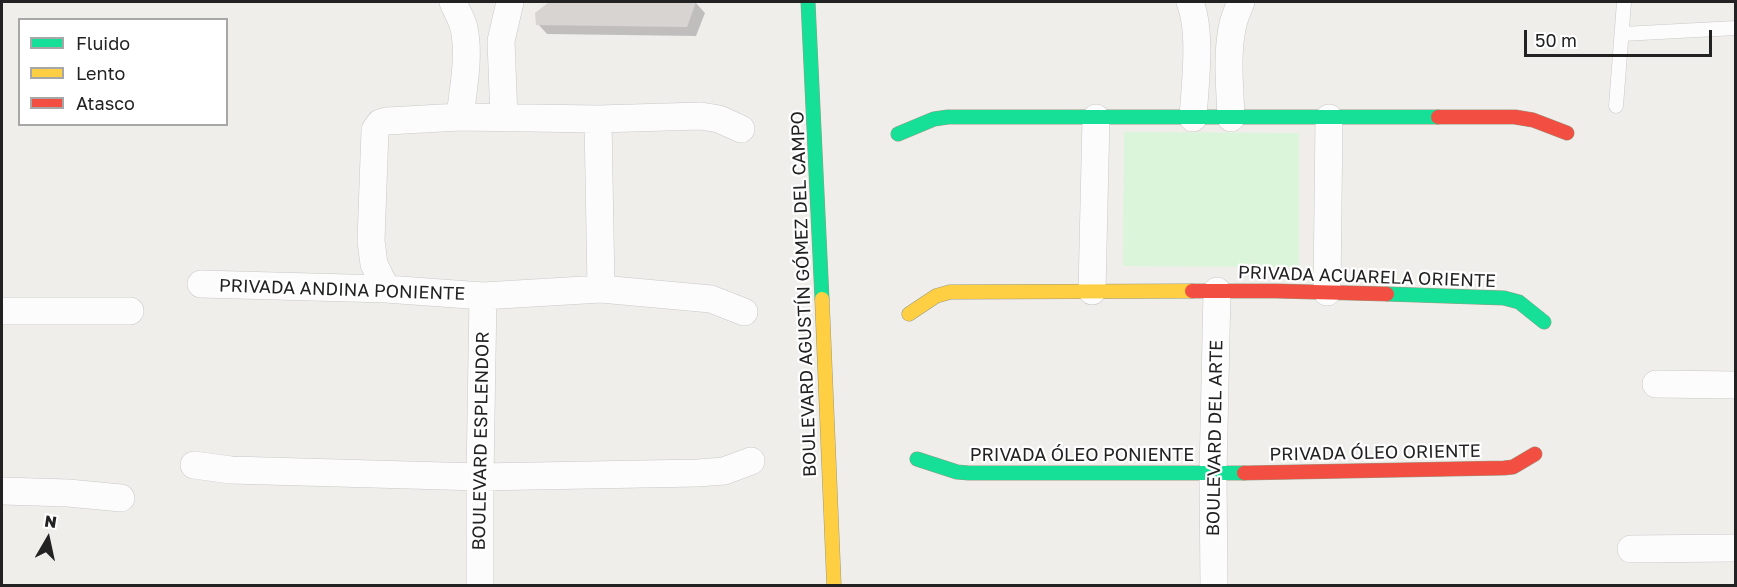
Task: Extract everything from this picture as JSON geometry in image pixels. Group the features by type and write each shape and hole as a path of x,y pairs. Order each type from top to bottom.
{"street":[{"path":"453,2 463,26 465,43 460,117"},
{"path":"504,118 501,41 510,2"},
{"name":"BOULEVARD AGUSTÍN GÓMEZ DEL CAMPO","path":"808,2 817,158 834,585"},
{"path":"1190,2 1196,35 1193,118"},
{"path":"1231,118 1230,47 1233,22 1241,2"},
{"path":"465,43 501,41"},
{"path":"1196,48 1230,47"},
{"path":"386,289 374,264 371,241 375,130 380,123 460,117 598,119 701,116 719,119 741,129"},
{"path":"898,134 948,117 1515,117 1533,120 1567,133"},
{"path":"1092,291 1096,118"},
{"path":"1327,292 1329,118"},
{"path":"598,119 601,289"},
{"name":"PRIVADA ANDINA PONIENTE","path":"201,284 386,289 483,296 601,289 711,299 744,312"},
{"name":"BOULEVARD DEL ARTE","path":"1214,585 1212,474 1218,291"},
{"name":"PRIVADA ACUARELA ORIENTE","path":"909,314 936,296 950,292 1327,292 1504,298 1519,302 1545,322"},
{"name":"BOULEVARD ESPLENDOR","path":"480,585 483,296"},
{"path":"2,311 130,311"},
{"path":"1656,384 1736,386"},
{"name":"PRIVADA ÓLEO ORIENTE","path":"1212,474 1504,468 1513,467 1535,454"},
{"name":"PRIVADA ÓLEO PONIENTE","path":"917,459 957,472 969,473 1212,474"},
{"path":"194,465 231,470 480,477 698,473 724,471 751,461"},
{"path":"2,491 68,493 121,498"},
{"path":"1631,549 1736,548"}],"lane":[{"path":"1616,106 1624,2"},
{"path":"1622,34 1736,28"}],"green space":[{"path":"1124,132 1299,133 1299,267 1123,266"}],"building":[{"path":"549,2 696,2 687,27 536,25 535,13"}],"traffic: fast":[{"path":"808,2 822,299"},
{"path":"898,134 934,119 948,117 1438,117"},
{"path":"1387,294 1504,298 1519,302 1544,322"},
{"path":"917,459 957,472 969,473 1244,473"}],"traffic: slow":[{"path":"909,314 936,296 950,292 1192,291"},
{"path":"822,299 834,586"}],"traffic: jam":[{"path":"1438,117 1515,117 1533,120 1567,133"},
{"path":"1192,291 1387,294"},
{"path":"1244,473 1504,468 1513,467 1535,454"}]}
